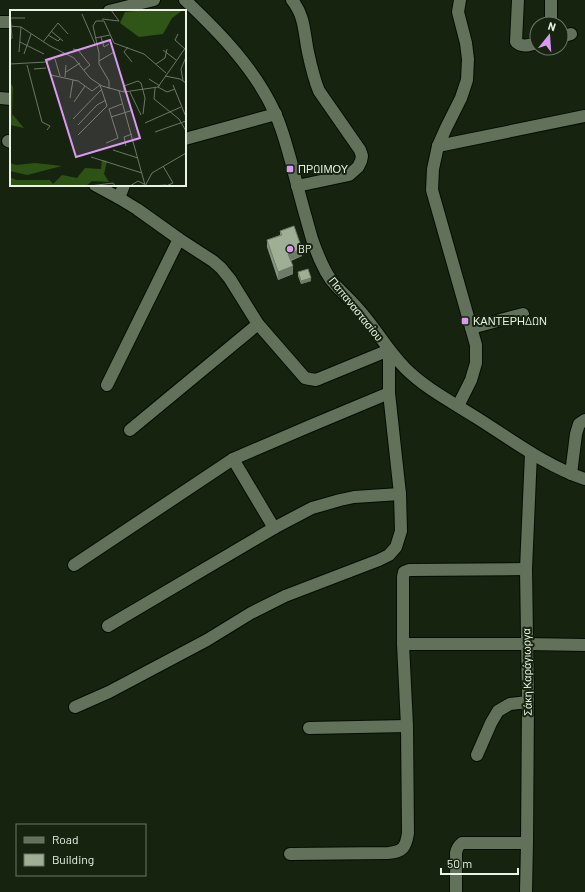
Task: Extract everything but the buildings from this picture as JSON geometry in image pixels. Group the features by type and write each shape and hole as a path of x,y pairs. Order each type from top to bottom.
{"street":[{"path":"113,10 154,0"},
{"name":"Παπαναστασίου","path":"185,0 241,58 257,80 276,114 282,130 312,239 324,269 369,322 404,368 441,397 458,406 531,453 570,474 585,479"},
{"path":"292,0 298,7 302,16 308,52 316,84 360,150 362,156 358,167 349,175 297,186"},
{"path":"518,0 516,42 520,45 529,45"},
{"path":"551,0 551,16"},
{"path":"458,4 468,59 467,80 462,98 438,146 433,169 432,190 476,345 476,363 471,380 458,406"},
{"path":"0,98 10,99"},
{"path":"186,139 276,114"},
{"path":"438,146 585,116"},
{"path":"75,707 109,692 207,640 251,613 285,596 390,555 396,547 401,531 400,494 389,393 389,350 316,380 305,378 258,324 230,279 221,268 213,261 119,198 97,186"},
{"path":"119,198 124,186"},
{"path":"107,385 179,239"},
{"path":"471,328 523,314"},
{"path":"130,430 258,324"},
{"path":"74,565 233,459 389,393"},
{"path":"570,474 576,434 579,424 585,420"},
{"name":"Σάκη Καράγιωργα","path":"526,892 528,702 526,570 531,453"},
{"path":"233,459 274,528"},
{"path":"108,626 274,528 312,508 354,497 400,494"},
{"path":"290,854 396,853 407,843 407,726 403,644 404,572 409,570 526,570"},
{"path":"403,644 585,645"},
{"path":"477,755 498,711 510,704 528,702"},
{"path":"309,728 407,726"},
{"path":"456,892 456,853 462,843 527,843"}],"place":[{"name":"ΠΡΩΙΜΟΥ","path":"290,169"},
{"name":"BP","path":"290,249"},
{"name":"ΚΑΝΤΕΡΗΔΩΝ","path":"465,321"}]}
